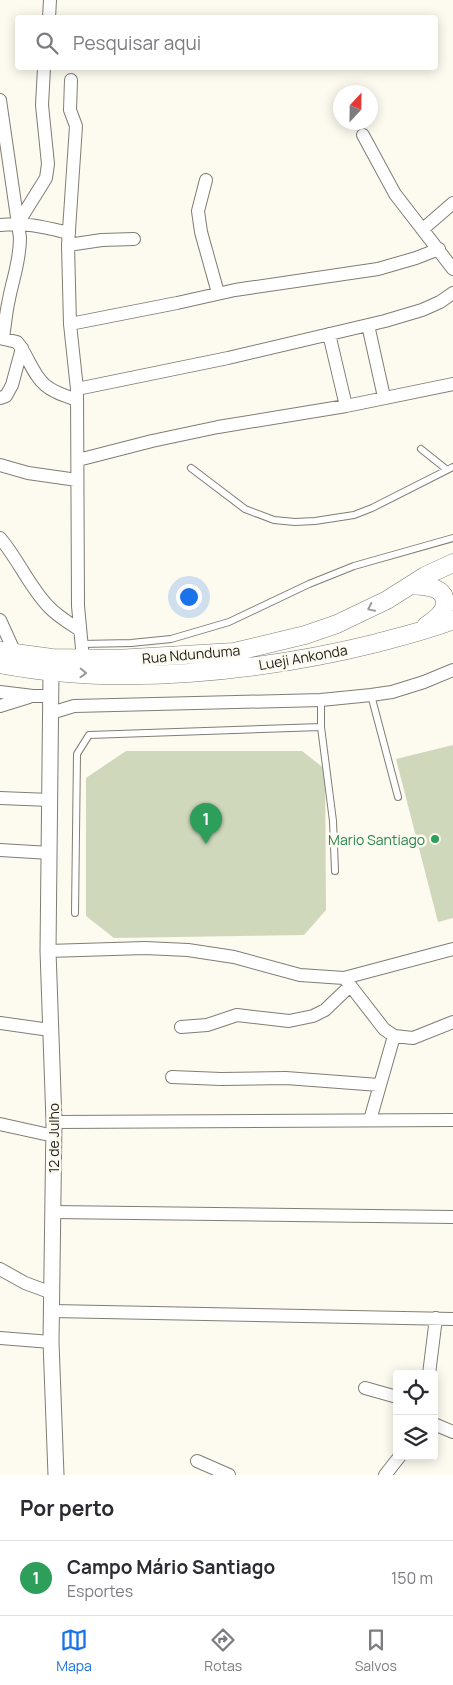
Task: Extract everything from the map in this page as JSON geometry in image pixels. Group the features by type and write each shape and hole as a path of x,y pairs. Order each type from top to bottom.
{"main road":[{"name":"Rua Ndunduma","path":"7,652 52,658 82,651 116,659 234,652 305,635 337,624 387,600 414,585 425,576 453,563"},
{"path":"414,585 440,590 445,597 445,606 441,614 420,632"},
{"name":"Lueji Ankonda","path":"0,664 51,672 118,674 192,672 284,662 344,651 420,632 453,620"}],"street":[{"path":"49,15 50,0"},
{"path":"18,223 46,178 48,164 42,105 44,70"},
{"path":"71,80 70,110 76,126 68,239 70,324 77,395 77,480 82,651"},
{"path":"0,100 18,223 20,250 1,334 17,342 45,386 52,390 77,395 368,325 422,310 440,302 453,293"},
{"path":"363,135 395,194 453,269"},
{"path":"206,180 198,211 201,232 218,293"},
{"path":"423,230 453,203"},
{"path":"0,225 32,224 68,239 134,239"},
{"path":"70,324 178,303 218,293 378,269 439,249"},
{"path":"368,325 384,397"},
{"path":"329,334 346,406"},
{"path":"0,398 6,396 12,384 22,348"},
{"path":"78,460 152,441 218,427 346,406 453,384"},
{"path":"0,465 28,473 77,480"},
{"path":"0,538 9,548 47,606 80,630"},
{"path":"0,620 7,652"},
{"path":"51,713 74,706 321,700 371,696 424,682 453,670"},
{"name":"12 de Julho","path":"51,672 48,950 54,1129 51,1342 56,1475"},
{"path":"0,692 52,696"},
{"path":"0,706 33,696"},
{"path":"0,798 50,800"},
{"path":"0,850 50,852"},
{"path":"48,950 145,948 188,950 234,957 300,975 347,982 453,949"},
{"path":"181,1027 207,1024 237,1015 289,1021 313,1016 325,1010 347,982"},
{"path":"347,982 384,1029 394,1036 413,1038 453,1022"},
{"path":"0,1023 50,1030"},
{"path":"370,1120 394,1036"},
{"path":"172,1077 221,1079 295,1078 379,1085"},
{"path":"0,1124 54,1129 370,1120 453,1120"},
{"path":"53,1212 453,1217"},
{"path":"0,1269 25,1283 52,1293"},
{"path":"52,1311 453,1319"},
{"path":"429,1370 436,1318"},
{"path":"0,1338 51,1342"},
{"path":"365,1388 393,1396"},
{"path":"438,1426 453,1432"},
{"path":"387,1474 397,1460"},
{"path":"197,1461 228,1475"}],"lane":[{"path":"191,468 245,509 274,520 315,522 354,515 372,508 450,468 421,449"},
{"path":"82,651 171,639 229,622 309,584 354,566 453,538"},
{"path":"371,696 398,797"},
{"path":"321,700 321,727 333,821 336,871"},
{"path":"76,913 77,754 89,736 321,727"}],"green space":[{"name":"Mario Santiago","path":"453,745 453,918 438,922 396,759"},
{"path":"126,751 302,751 325,769 326,910 304,935 114,938 86,916 86,778"}],"place":[{"name":"Mario Santiago","path":"435,839"},
{"name":"Campo Mário Santiago","path":"206,844"}]}
